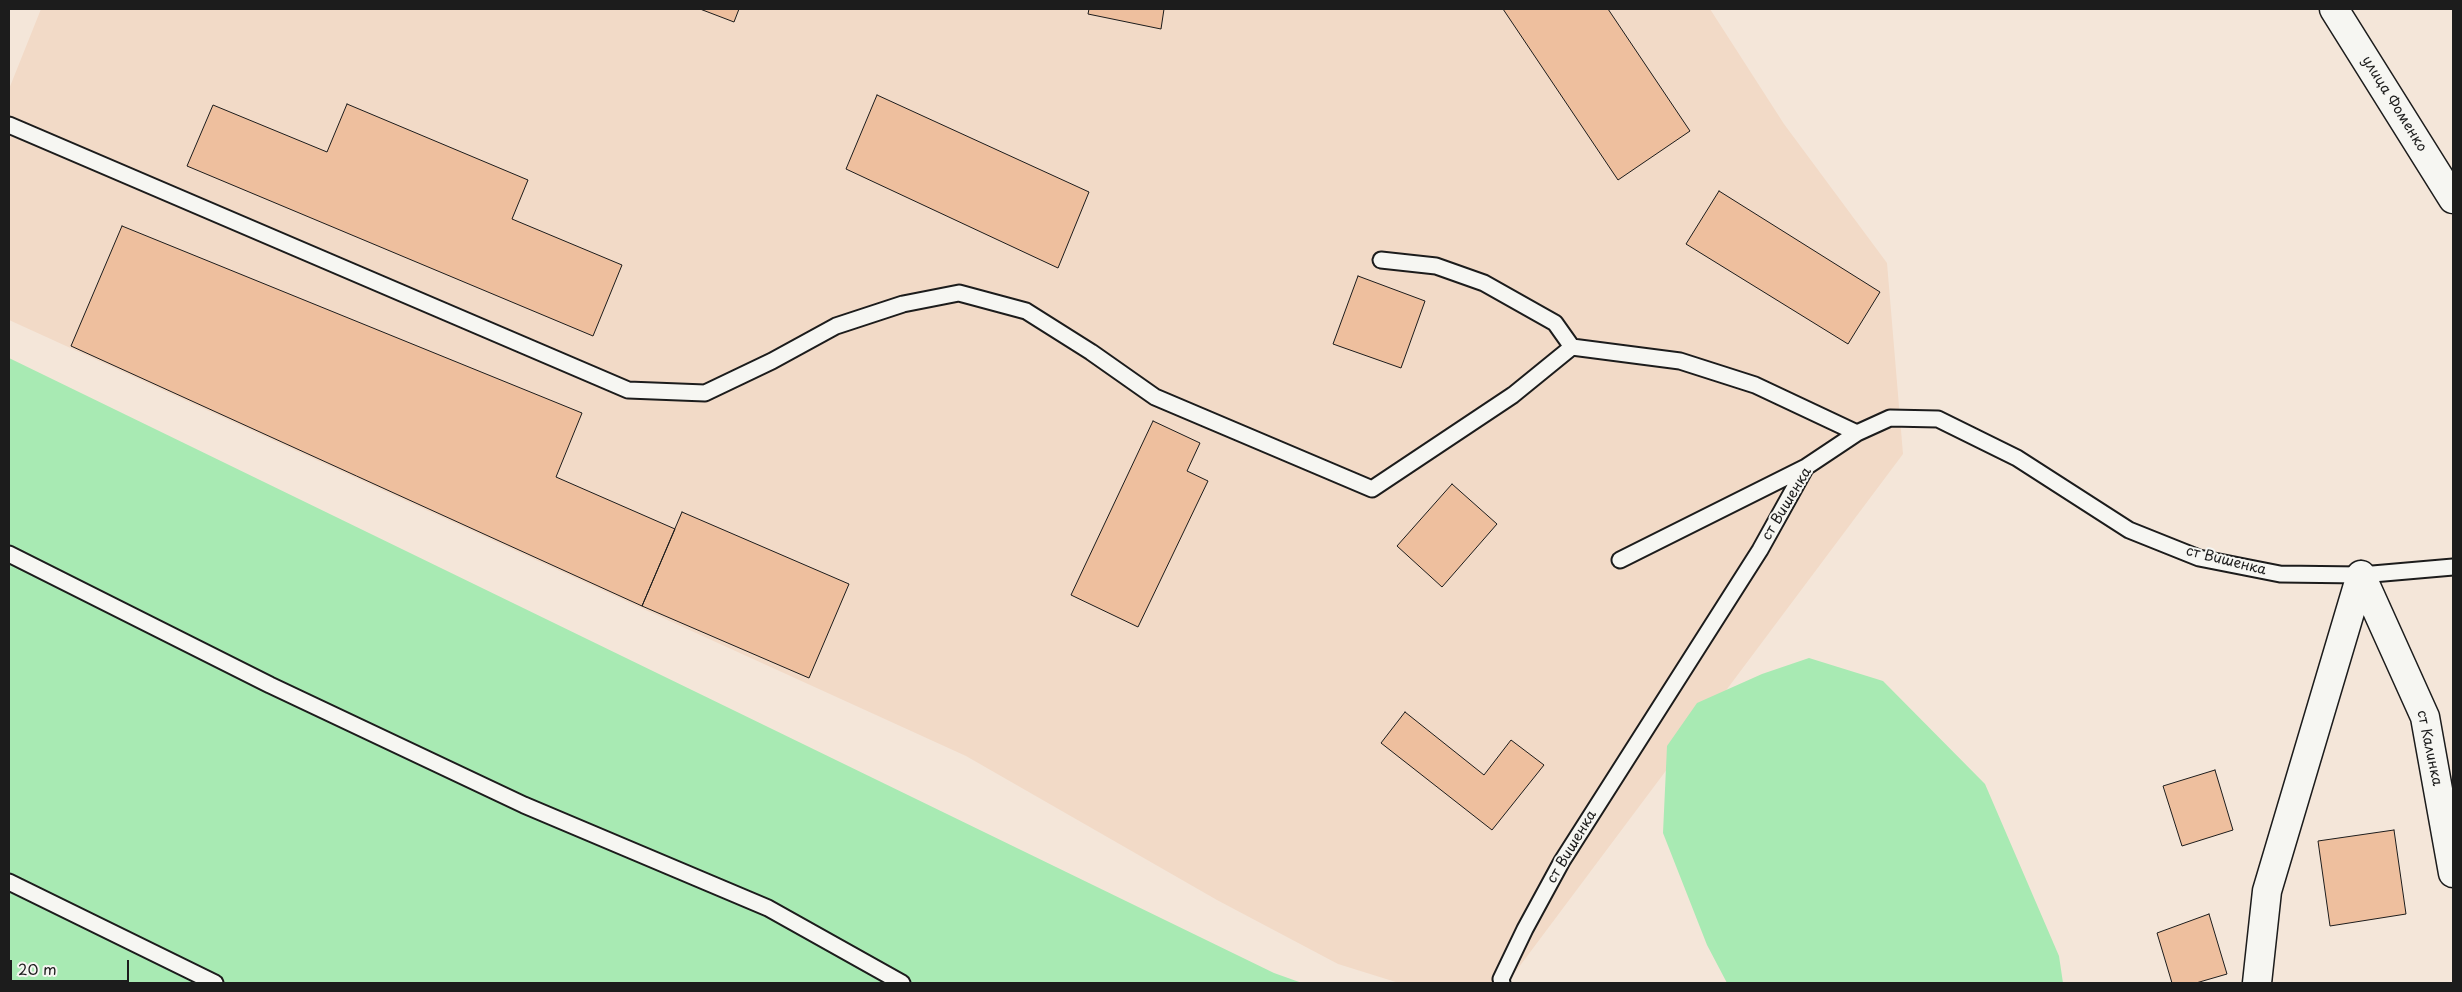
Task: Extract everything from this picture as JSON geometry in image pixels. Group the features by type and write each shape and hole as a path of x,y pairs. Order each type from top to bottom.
{"street":[{"name":"улица Фоменко","path":"2334,9 2453,199"},
{"name":"ст Калинка","path":"2361,575 2425,717 2453,872"},
{"path":"2257,983 2267,891 2361,575"}],"lane":[{"path":"9,126 628,390 705,393 772,361 836,326 903,304 959,293 1026,311 1091,352 1155,397 1372,489 1513,395 1572,347"},
{"path":"1381,260 1436,266 1484,283 1555,324 1572,347 1680,362 1755,385 1857,433"},
{"name":"ст Вишенка","path":"1502,983 1501,979 1525,928 1562,861 1760,550 1806,468 1857,433 1890,418 1938,419 2016,458 2129,530 2199,558 2280,574 2361,575 2453,567"},
{"path":"1620,560 1806,468"},
{"path":"9,554 270,685 516,801 768,908 902,983"},
{"path":"9,882 215,983"}],"shaded area":[{"path":"41,9 1710,9 1784,124 1887,263 1903,454 1507,983 1399,983 1338,964 1217,900 966,756 9,320 9,89"}],"green space":[{"path":"9,358 1274,973 1302,983 9,983"},
{"path":"1809,658 1883,681 1985,784 2059,956 2063,983 1727,983 1707,945 1663,833 1667,746 1697,703 1762,674"}],"building":[{"path":"700,9 739,9 734,22"},
{"path":"1089,9 1164,9 1161,29 1088,14"},
{"path":"1503,9 1608,9 1690,131 1618,180"},
{"path":"877,95 1089,192 1058,268 846,169"},
{"path":"347,104 528,180 512,219 622,265 593,336 187,166 213,105 327,152"},
{"path":"1719,191 1880,292 1848,344 1686,244"},
{"path":"122,226 582,413 556,477 675,529 642,606 71,346"},
{"path":"1358,276 1425,301 1401,368 1333,344"},
{"path":"1153,421 1200,443 1187,471 1208,481 1138,627 1071,595"},
{"path":"1452,484 1497,524 1442,587 1397,546"},
{"path":"682,512 849,584 809,678 642,606"},
{"path":"1405,712 1484,775 1511,740 1544,765 1492,830 1381,743"},
{"path":"2215,770 2233,830 2182,846 2163,786"},
{"path":"2394,830 2406,914 2330,926 2318,841"},
{"path":"2209,914 2227,974 2196,983 2172,983 2157,933"}]}
